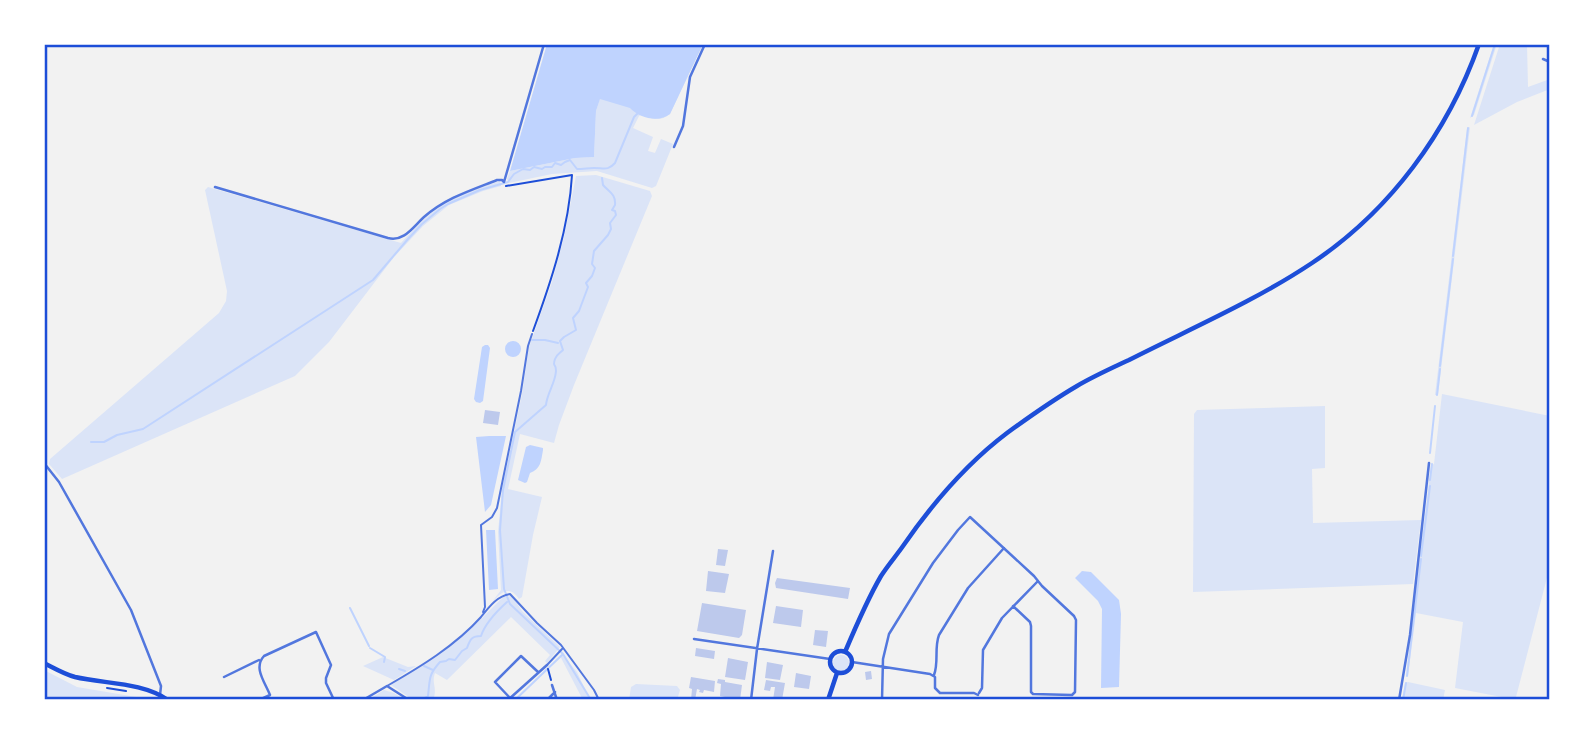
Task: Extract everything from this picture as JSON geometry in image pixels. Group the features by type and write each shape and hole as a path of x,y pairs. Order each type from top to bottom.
{"main road":[{"path":"845,652 864,606 882,575 926,514 969,466 1006,434 1077,386 1248,300 1296,273 1334,247 1369,216 1408,174 1434,138 1457,96 1479,44"},
{"path":"836,652 845,652 852,662 849,670 837,673 830,666 830,659 836,652"},
{"path":"44,663 68,675 134,687 168,700"},
{"path":"828,700 837,673"}],"street":[{"path":"505,184 544,44"},
{"path":"674,147 683,126 690,77 705,44"},
{"path":"1543,60 1550,62"},
{"path":"215,187 395,240 401,238 449,198 497,180 502,180 505,184"},
{"path":"44,463 59,482 131,610 161,686 159,698"},
{"path":"1399,700 1410,635 1429,463"},
{"path":"882,700 882,666 889,634 940,553 970,517 1074,616 1075,692 1072,695 1031,692 1031,626 1013,606"},
{"path":"936,698 933,675 937,665 936,642 939,635 968,588 1004,548"},
{"path":"751,700 772,551"},
{"path":"978,695 982,688 983,650 1002,618 1038,581"},
{"path":"224,677 316,632 331,664 326,678 334,700"},
{"path":"694,639 830,659"},
{"path":"538,672 521,656 495,682 509,699 547,665"},
{"path":"259,700 270,695 259,671 260,660"},
{"path":"852,662 933,675"},
{"path":"363,700 387,685 409,700"},
{"path":"552,685 557,700"},
{"path":"547,700 555,692"},
{"path":"937,692 974,693 980,700"}],"lane":[{"path":"483,613 485,607 481,525 492,517 497,508 532,334"},
{"path":"387,685 447,648 501,595 510,594 563,648 599,700"},
{"path":"547,665 563,648"}],"path":[{"path":"505,184 572,175 551,281 532,334"},
{"path":"547,665 552,685"}],"shaded area":[{"path":"617,44 703,44 670,114 660,119 641,115 633,128 653,137 648,151 655,153 661,139 673,144 656,186 652,188 597,171 552,174 509,183 507,179 510,171 575,158 594,157 596,111"},
{"path":"1494,44 1497,44 1474,115 1470,118"},
{"path":"1500,44 1527,44 1528,87 1550,79 1550,89 1517,102 1474,125"},
{"path":"1470,127 1438,395 1435,395 1467,129"},
{"path":"596,175 650,191 652,196 574,385 554,443 520,434 508,489 542,497 522,597 519,599 508,591 492,602 501,590 498,532 502,490 529,347 552,282 576,176"},
{"path":"500,181 501,186 449,205 423,226 394,257 329,342 295,376 62,479 49,464 50,459 219,313 226,301 227,291 205,190 208,187 401,243 440,206"},
{"path":"1442,394 1550,416 1550,566 1516,697 1512,699 1455,688 1463,622 1416,613 1406,676"},
{"path":"1325,406 1325,468 1312,469 1313,523 1421,520 1413,584 1193,592 1194,414 1197,410"},
{"path":"512,596 522,611 560,647 547,663 545,661 550,655 511,617 447,680 435,673 433,700 413,700 391,685 438,655 503,597"},
{"path":"562,654 577,672 590,700 583,700 560,656"},
{"path":"838,655 844,655 849,663 847,669 838,671 833,666 833,660"},
{"path":"383,657 408,667 416,666 394,680 363,666"},
{"path":"44,670 77,687 154,700 44,700"},
{"path":"1405,683 1445,690 1443,700 1402,700"},
{"path":"636,684 677,686 680,690 677,700 629,700 631,687"},
{"path":"384,690 394,693 405,700 368,700"}],"water":[{"path":"547,44 703,44 670,114 649,118 630,108 600,99 596,111 594,157 575,158 510,171"},
{"path":"510,341 516,341 521,349 519,355 510,357 505,352 505,346"},
{"path":"485,345 490,348 483,401 480,403 474,399 482,347"},
{"path":"506,436 491,505 485,512 476,437"},
{"path":"530,445 543,450 538,467 530,473 525,483 518,480 526,447"},
{"path":"486,530 495,530 498,589 489,590"},
{"path":"1082,571 1091,572 1119,600 1119,687 1101,688 1102,609 1098,601 1075,578"}],"building":[{"path":"485,410 500,412 498,425 483,423"},
{"path":"718,549 728,550 725,566 716,565"},
{"path":"708,571 729,574 725,593 706,591"},
{"path":"777,578 850,588 848,599 776,588"},
{"path":"702,603 746,610 742,635 739,638 697,631"},
{"path":"776,606 803,610 801,627 773,623"},
{"path":"815,630 828,631 826,647 813,645"},
{"path":"696,648 715,651 714,659 695,656"},
{"path":"728,658 748,662 745,680 725,677"},
{"path":"767,662 783,665 780,680 765,678"},
{"path":"871,671 872,679 866,680 865,672"},
{"path":"796,673 811,676 809,689 794,687"},
{"path":"691,677 715,681 714,692 704,690 703,693 697,689 695,700 691,700"},
{"path":"718,679 742,685 740,700 720,696 721,684 717,683"},
{"path":"766,680 785,683 782,700 773,700 775,687 771,687 770,691 764,690"}],"waterway":[{"path":"1472,116 1495,44"},
{"path":"91,442 104,442 117,435 143,429 373,280 422,224 448,204 480,190 508,182 514,174 523,169 542,169 570,160 577,169 610,167 615,163 638,113"},
{"path":"1453,256 1468,128"},
{"path":"591,700 563,654 510,604 504,589 500,530 503,490 515,432 546,405 555,376 555,359 563,350 560,341 576,330 573,318 579,311 588,287 586,283 595,268 592,264 594,251 608,235 610,223 616,215 612,210 615,205 614,198 603,185 602,178"},
{"path":"1440,366 1453,259"},
{"path":"532,340 558,343"},
{"path":"1437,395 1440,369"},
{"path":"1430,453 1435,406"},
{"path":"1430,480 1432,464"},
{"path":"1421,556 1430,486"},
{"path":"1407,676 1421,559"},
{"path":"421,700 428,696 431,674 440,662 455,660 467,648 471,639 481,636 485,627 507,602"},
{"path":"350,608 369,646"},
{"path":"370,648 385,657 384,662"},
{"path":"515,700 562,655"},
{"path":"424,666 433,670"},
{"path":"399,669 405,671"},
{"path":"1403,700 1406,683"}]}
